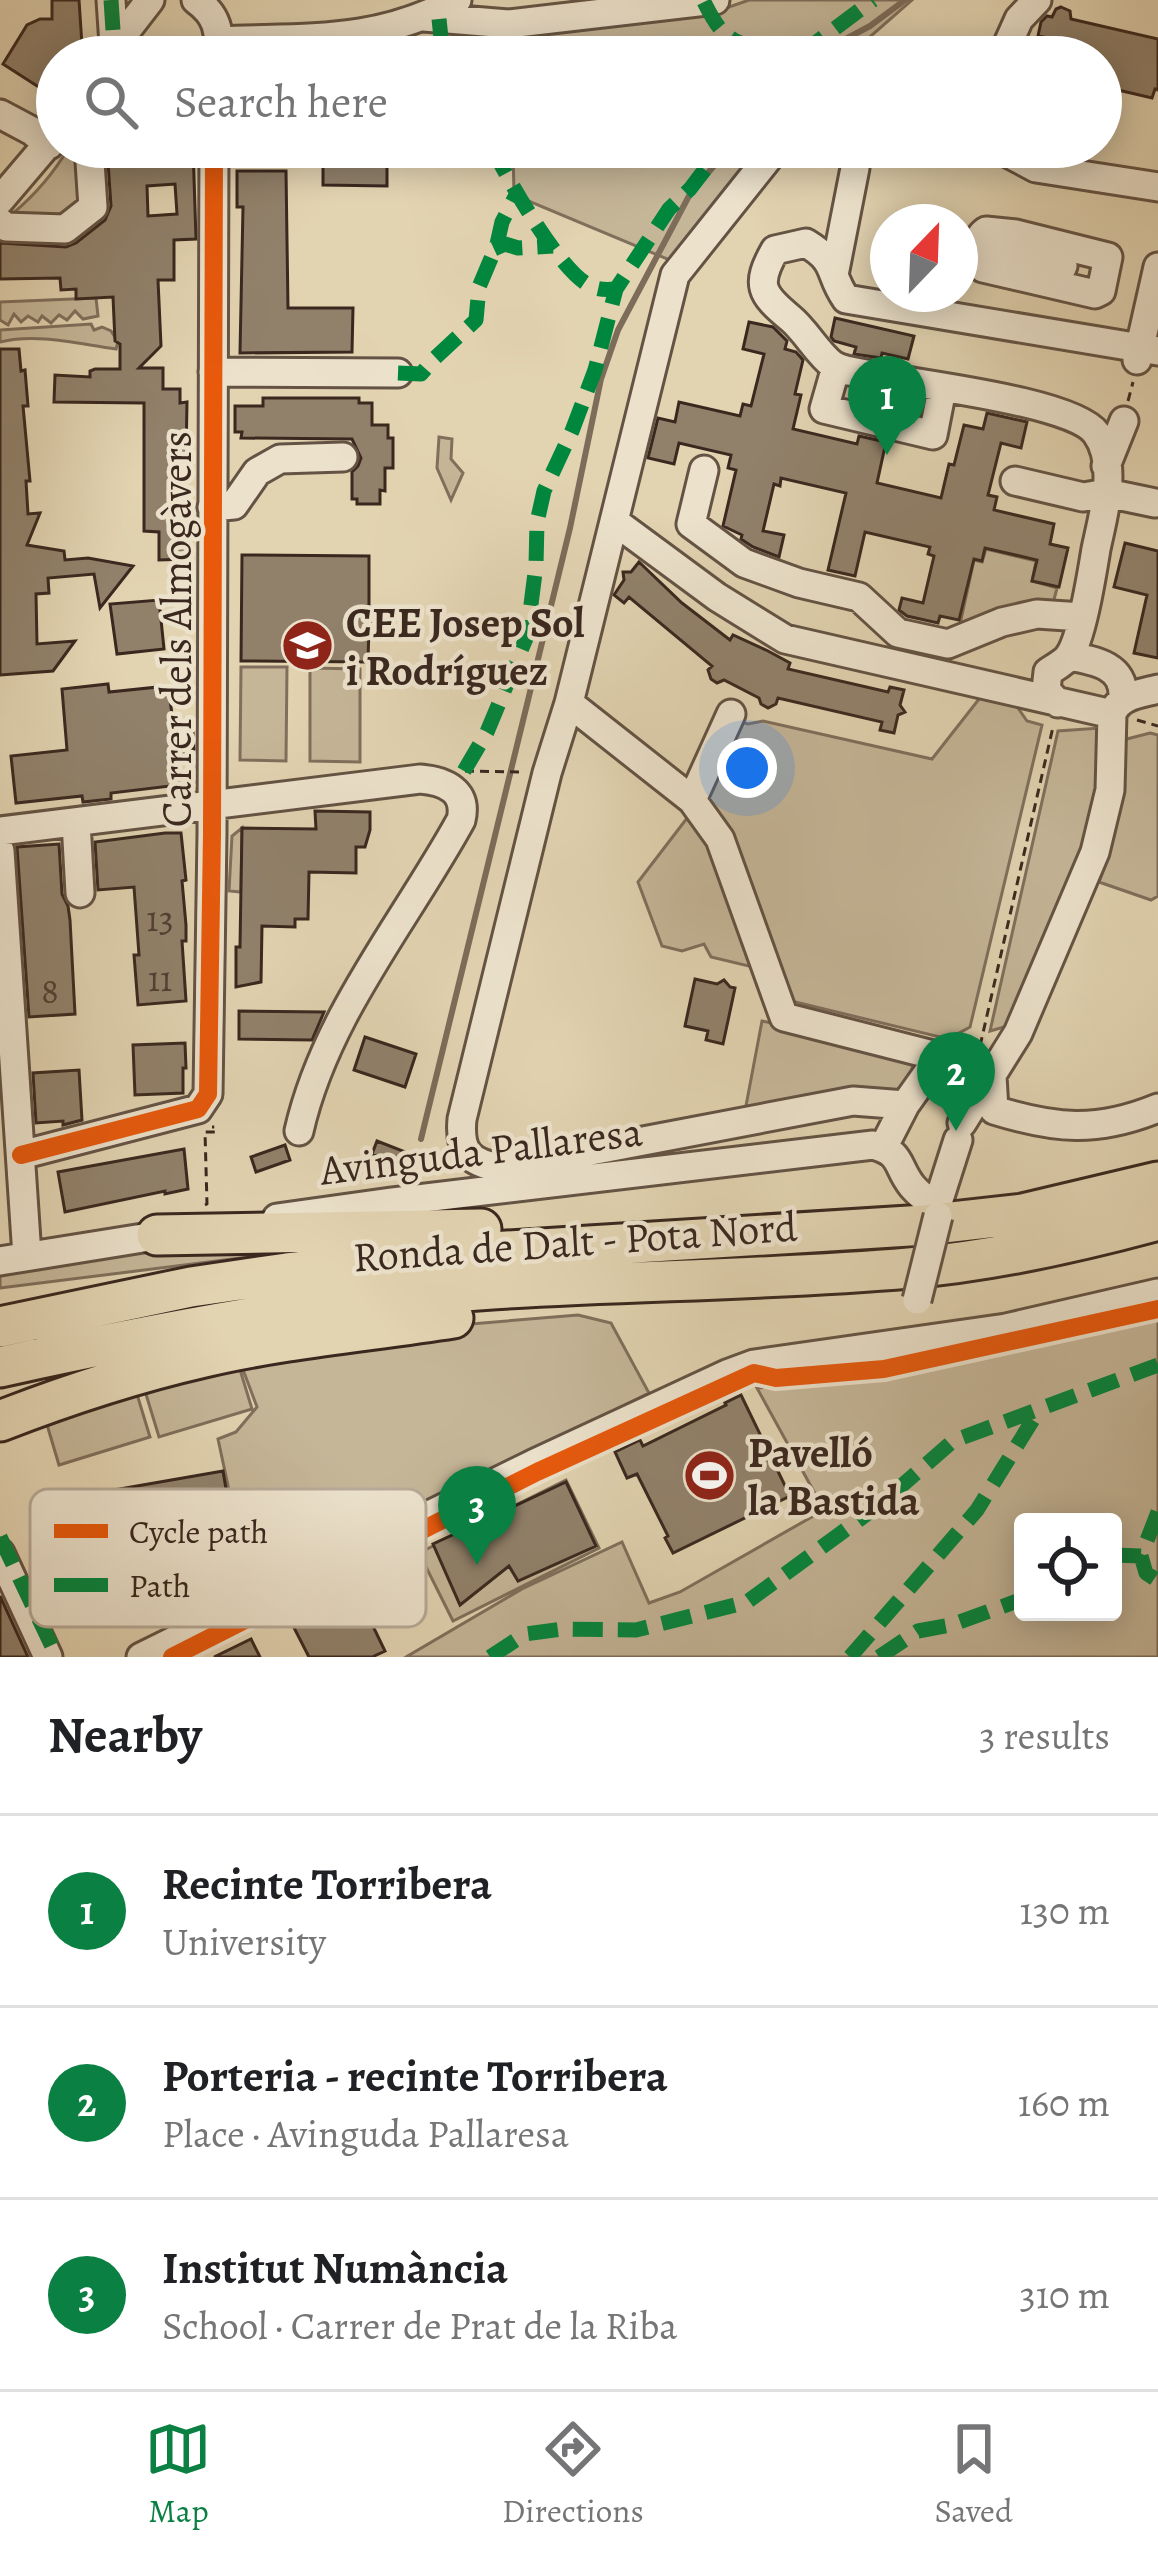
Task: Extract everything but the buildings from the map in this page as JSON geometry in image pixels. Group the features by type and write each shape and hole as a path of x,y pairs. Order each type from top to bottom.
{"highway":[{"name":"Ronda de Dalt - Pota Nord","path":"0,1327 191,1287 370,1263 933,1216 1023,1214 1158,1182"},
{"path":"157,1235 933,1216"},
{"name":"Ronda de Dalt - Pota Nord","path":"0,1367 148,1334 308,1307 488,1290 914,1284 1158,1220"},
{"path":"0,1421 135,1374 210,1355 345,1332 528,1309 914,1284"}],"street":[{"path":"110,36 111,0"},
{"path":"122,36 150,0"},
{"path":"196,0 212,15 219,36"},
{"path":"347,36 424,17 457,0"},
{"path":"424,17 508,24 715,0"},
{"path":"1011,36 1019,19 1037,0"},
{"path":"0,114 36,133"},
{"path":"0,200 36,159"},
{"path":"0,222 6,227 65,230 93,207 90,168"},
{"name":"Carrer dels Almogàvers","path":"20,1155 198,1109 208,1094 214,168"},
{"path":"760,168 675,275 569,703 547,773 461,1136 465,1150 481,1165 501,1168 853,1101 905,1105"},
{"path":"834,275 854,168"},
{"path":"1036,168 1158,188"},
{"path":"1106,479 1099,437 1087,423 1036,406 836,367 771,303 763,289 763,270 775,250 806,243 828,256 846,299 1145,353 1158,267"},
{"path":"836,367 824,409 933,435 942,388"},
{"path":"214,372 398,374"},
{"path":"1056,713 1046,690 1048,672 1069,656 1082,617 1106,479 1124,421"},
{"path":"212,507 235,505 257,472 280,459 344,457"},
{"path":"704,470 691,524 744,563 859,597 898,632 948,644 1036,614 1082,617"},
{"path":"1015,481 1083,497 1106,479"},
{"path":"1106,479 1155,503"},
{"path":"614,521 717,597 784,639 1056,713 1117,706 1158,689"},
{"path":"907,1342 914,1284 960,1132 1018,1033 1095,852 1110,790 1117,706 1124,683 1096,661 1069,656"},
{"path":"569,703 692,800 720,839 784,1017 976,1066 992,1076"},
{"path":"692,800 731,714"},
{"path":"0,831 420,779 448,784 456,791 462,802 461,820 341,1019 307,1093 298,1131"},
{"path":"76,822 80,893"},
{"path":"0,851 20,1155 14,1258"},
{"path":"933,1216 897,1156 883,1148 905,1105 939,1057"},
{"path":"992,1076 994,1110 1024,1120 1062,1127 1126,1121 1158,1108"},
{"name":"Avinguda Pallaresa","path":"14,1258 391,1202 855,1146 883,1148"},
{"path":"426,1517 754,1364 1046,1320 1158,1293"},
{"path":"0,1553 30,1618"},
{"path":"34,1627 48,1657"},
{"path":"141,1657 202,1627"}],"path":[{"path":"1124,421 1145,353"},
{"path":"985,1019 1056,713"},
{"path":"448,784 452,772 523,772"},
{"path":"205,1139 207,1204"}],"shaded area":[{"path":"749,0 912,0 871,36 513,36 513,30 709,14"},
{"path":"56,168 81,168 82,204 64,222 11,215 28,200"},
{"path":"513,168 747,168 672,261 514,195"},
{"path":"96,298 98,316 83,319 75,311 67,320 59,315 51,323 42,316 38,322 28,316 21,322 14,314 8,325 0,320 0,302"},
{"path":"91,324 94,330 111,331 118,342 116,349 43,339 0,342 0,330"},
{"path":"439,437 452,439 451,459 463,473 451,500 437,468"},
{"path":"986,549 1036,561 1032,581 1057,588 1050,615 956,643 974,560 982,562"},
{"path":"241,667 287,667 286,761 240,760"},
{"path":"310,668 360,669 360,762 310,761"},
{"path":"990,685 1011,698 1027,721 1042,725 970,1027 948,1039 783,999 694,792 741,722 763,721 932,759"},
{"path":"1100,728 1097,783 1082,850 1011,1025 990,1031 1058,731"},
{"path":"1158,735 1158,896 1151,900 1099,882 1118,812 1123,740"},
{"path":"691,813 716,842 761,969 711,957 704,944 682,951 662,946 638,882"},
{"path":"242,828 241,892 229,891 232,836"},
{"path":"762,1021 902,1051 915,1060 904,1094 745,1111"},
{"path":"369,1242 0,1288 0,1270 157,1245"},
{"path":"578,1315 611,1323 649,1393 426,1505 426,1489 229,1489 218,1439 236,1432 257,1407 239,1359 399,1330"},
{"path":"1158,1315 1158,1657 406,1657 522,1589 622,1542 649,1603 680,1592 824,1510 757,1388 857,1379"},
{"path":"238,1363 252,1409 159,1437 145,1391"},
{"path":"136,1391 150,1437 59,1465 45,1418"},
{"path":"566,1480 599,1548 453,1621 426,1567 426,1550"}],"waterway":[{"path":"851,36 905,0"},
{"path":"421,1139 570,528 601,379 618,330 690,194 712,168"}],"marked path":[{"path":"111,0 113,36"},
{"path":"825,36 873,0"},
{"path":"704,2 728,36"},
{"path":"439,19 441,36"},
{"path":"503,168 548,241 575,274 587,284 616,289"},
{"path":"464,771 487,732 527,636 544,491 595,370 616,289 669,209 706,168"},
{"path":"398,373 421,374 476,320 479,287 517,193"},
{"path":"494,249 505,244 553,246"},
{"path":"490,1657 525,1634 563,1629 636,1630 747,1602 882,1503 953,1441 1158,1365"},
{"path":"850,1657 977,1510 1039,1410"},
{"path":"1158,1512 1141,1556 1146,1573 1158,1581"},
{"path":"0,1537 30,1600"},
{"path":"1122,1555 1141,1556"},
{"path":"879,1657 918,1631 951,1625 1014,1602"},
{"path":"43,1627 57,1657"}],"cycle path":[{"path":"21,1155 198,1109 208,1094 214,168"},
{"path":"426,1528 754,1373 776,1378 884,1369 1158,1309"},
{"path":"172,1657 231,1627"}],"place":[{"name":"Recinte Torribera","path":"887,455"},
{"name":"CEE Josep Sol i Rodríguez","path":"307,646"},
{"name":"Porteria - recinte Torribera","path":"956,1131"},
{"name":"Pavelló la Bastida","path":"709,1476"},
{"name":"Institut Numància","path":"477,1565"}]}
